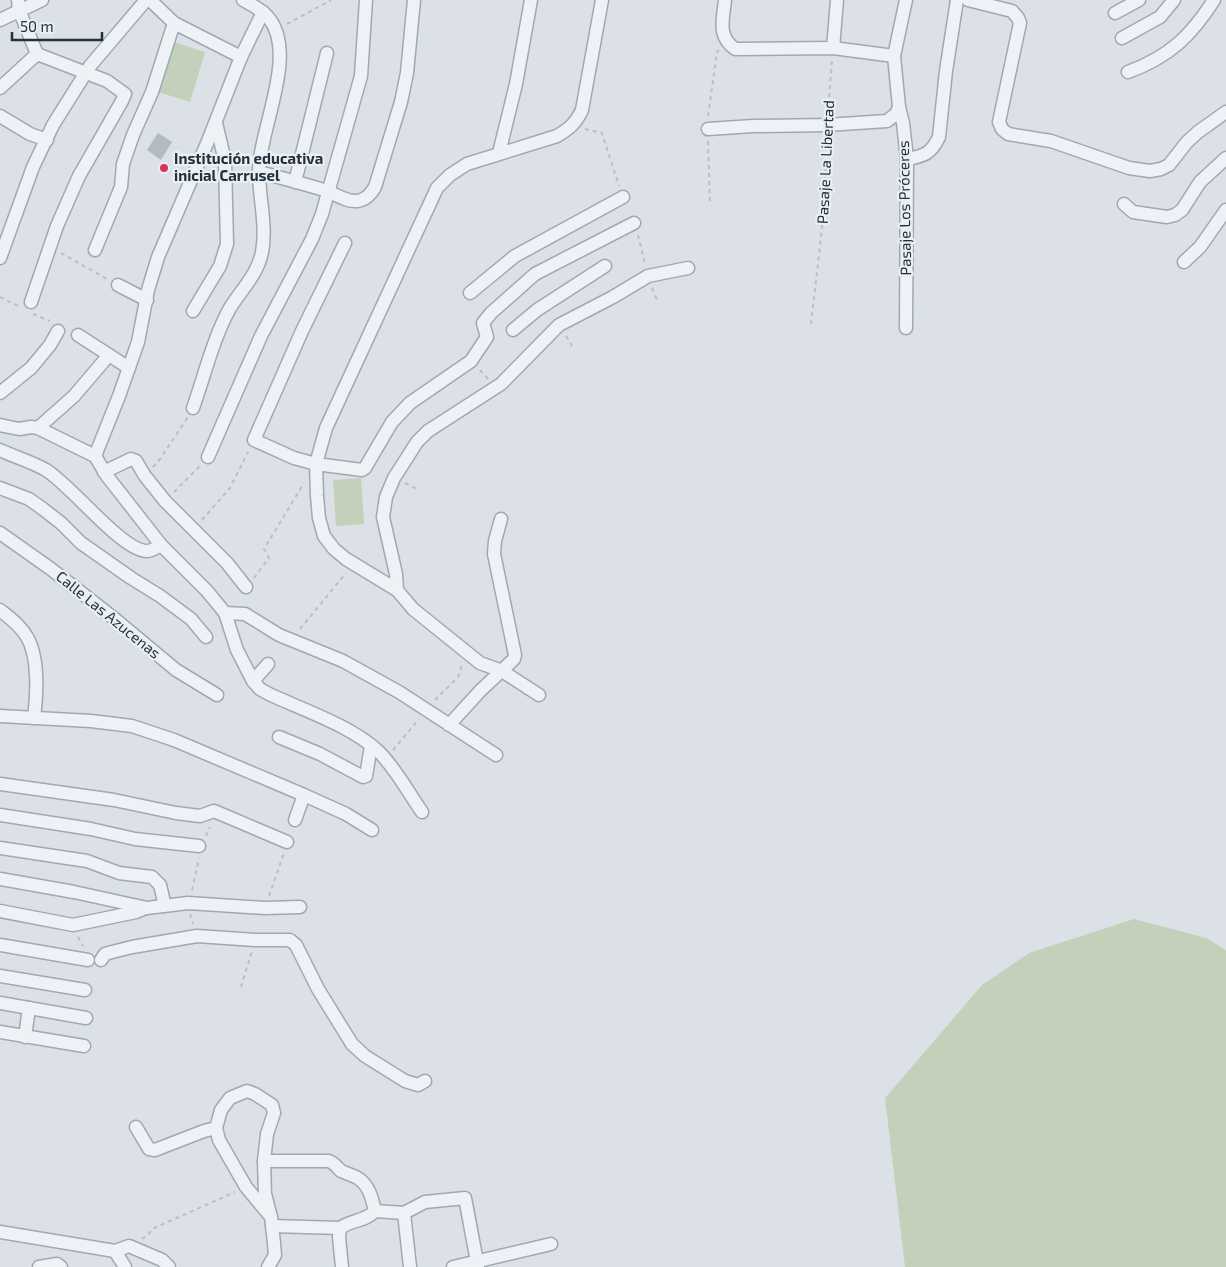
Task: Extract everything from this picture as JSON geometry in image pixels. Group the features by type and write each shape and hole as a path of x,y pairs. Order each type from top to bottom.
{"street":[{"path":"0,20 18,5 42,0"},
{"path":"0,258 33,167 54,125 85,73 146,0"},
{"path":"150,0 174,23 241,57"},
{"path":"193,408 230,308 256,269 262,252 263,231 259,172 280,63 276,30 263,12 243,0"},
{"path":"208,457 261,336 312,239 322,214 361,76 366,0"},
{"path":"259,172 328,192 347,200 356,201 364,199 371,194 375,187 401,102 408,73 414,0"},
{"path":"500,153 516,84 531,0"},
{"path":"539,695 502,672 480,663 413,609 397,590 354,564 334,549 324,536 319,518 316,496 316,464 326,428 437,188 450,175 467,164 556,136 568,130 577,120 582,110 602,0"},
{"path":"725,0 722,31 726,43 735,49 832,48 894,56"},
{"path":"832,48 837,0"},
{"name":"Pasaje Los Próceres","path":"906,0 894,56 907,159 906,328"},
{"path":"907,159 925,156 939,137 946,70 957,0"},
{"path":"968,0 1012,11 1020,24 999,122 1002,129 1008,134 1051,141 1129,168 1156,171 1169,165 1182,147 1198,132 1226,112"},
{"path":"1115,13 1139,0"},
{"path":"1122,38 1160,17 1174,0"},
{"path":"1128,72 1155,60 1174,48 1197,26 1214,0"},
{"path":"18,5 37,54 107,81 125,94 79,176 57,226 26,307"},
{"path":"95,456 138,342 149,283 158,257 216,123 241,57 263,12"},
{"path":"95,250 121,187 123,164 133,135 152,92 174,23"},
{"path":"295,182 327,52"},
{"path":"0,88 37,54"},
{"path":"708,129 752,126 827,126 887,121 896,114 899,107"},
{"path":"0,116 30,134 46,140"},
{"path":"193,311 220,266 227,244 225,161 216,123"},
{"path":"1124,204 1133,212 1167,218 1175,215 1182,210 1200,182 1226,158"},
{"path":"470,293 515,256 623,198"},
{"path":"1184,262 1200,247 1226,210"},
{"path":"345,243 302,331 254,440 294,458 316,464 364,469 392,422 410,403 471,361 487,337 483,323 491,313 535,274 634,223"},
{"path":"513,330 536,310 605,266"},
{"path":"397,590 396,574 384,517 386,497 394,478 417,442 428,431 501,384 559,325 613,297 648,276 688,268"},
{"path":"118,285 147,300"},
{"path":"0,393 31,368 50,346 55,327"},
{"path":"78,335 129,368"},
{"path":"38,428 74,396 109,355"},
{"path":"0,425 19,429 38,428 95,456 104,472 161,545 207,590 225,613 237,650 253,681 260,689 353,732 386,760 422,812"},
{"path":"0,450 46,470 135,548 148,551 161,545"},
{"path":"104,472 131,459 136,461 145,476 165,500 227,563 246,587"},
{"path":"0,488 29,499 55,518 81,543 191,619 206,638"},
{"path":"449,725 480,691 514,659 515,654 494,554 495,541 502,519"},
{"name":"Calle Las Azucenas","path":"0,533 51,568 176,670 218,695"},
{"path":"0,610 16,622 28,638 34,654 36,697 34,718"},
{"path":"225,613 245,614 279,635 343,661 399,692 496,755"},
{"path":"253,681 268,664"},
{"path":"0,716 91,721 132,726 174,740 304,795 346,814 372,830"},
{"path":"278,737 320,754 364,777 366,776 371,746"},
{"path":"0,784 114,800 176,813 200,816 214,811 288,842"},
{"path":"295,820 304,795"},
{"path":"0,815 91,829 135,839 199,846"},
{"path":"0,848 87,861 119,873 152,877 158,882 164,896 164,902 161,906"},
{"path":"0,879 74,892 147,908"},
{"path":"0,911 73,926 147,908 188,903 265,908 300,907"},
{"path":"0,945 94,960 106,954 132,947 197,936 255,940 290,940 296,945 318,989 352,1044 365,1056 405,1081 418,1085 425,1081"},
{"path":"0,976 85,990"},
{"path":"0,1003 86,1018"},
{"path":"25,1037 29,1008"},
{"path":"0,1032 84,1046"},
{"path":"264,1161 329,1161 365,1184 372,1197 375,1210 370,1217 347,1223 340,1228 272,1221 246,1187 219,1140 216,1128 221,1110 230,1098 247,1091 272,1105 274,1113 267,1134 264,1161 265,1194 272,1221 274,1255 268,1267"},
{"path":"136,1126 150,1149 154,1150 204,1130 216,1128"},
{"path":"375,1210 404,1213 425,1202 465,1198 478,1264"},
{"path":"404,1213 410,1267"},
{"path":"340,1228 342,1267"},
{"path":"0,1232 115,1251 129,1246 162,1260 169,1267"},
{"path":"452,1267 478,1264 551,1244"},
{"path":"115,1251 125,1267"},
{"path":"39,1267 57,1264 61,1267"}],"path":[{"path":"276,30 331,0"},
{"name":"Pasaje La Libertad","path":"811,324 823,219 832,48"},
{"path":"602,133 623,198"},
{"path":"634,223 648,276 658,302"},
{"path":"50,247 118,285"},
{"path":"0,297 26,307 55,327"},
{"path":"471,361 496,387"},
{"path":"145,476 160,459 184,425 193,408"},
{"path":"194,530 230,488 254,440"},
{"path":"165,500 208,457"},
{"path":"246,587 269,558 264,549 316,464"},
{"path":"290,640 354,564"},
{"path":"197,936 188,903 200,864 199,846 205,840 214,811"},
{"path":"129,1246 148,1236 152,1229 246,1187"}],"green space":[{"path":"174,42 205,52 190,102 158,92"},
{"path":"361,478 364,524 336,526 333,480"},
{"path":"1134,919 1206,938 1226,950 1226,1267 905,1267 885,1098 982,985 1029,953"}],"building":[{"path":"158,133 172,142 161,160 147,150"}],"place":[{"name":"Institución educativa inicial Carrusel","path":"164,168"}]}
